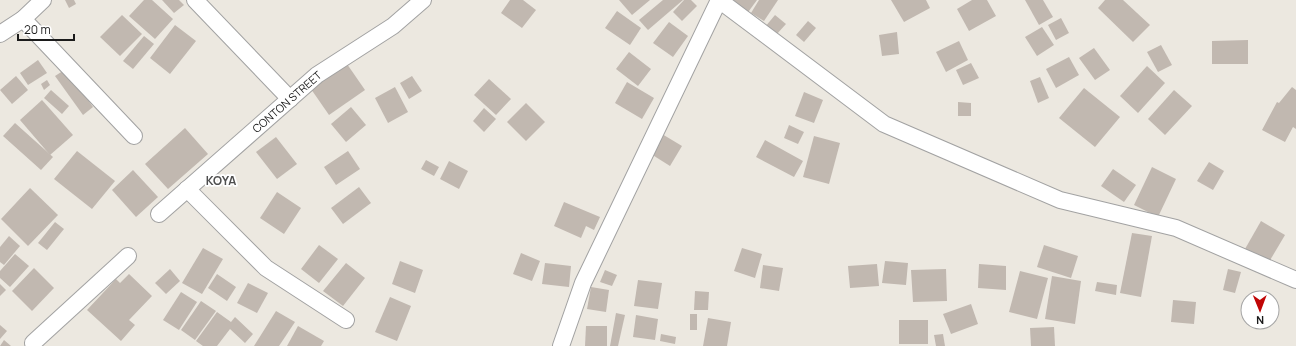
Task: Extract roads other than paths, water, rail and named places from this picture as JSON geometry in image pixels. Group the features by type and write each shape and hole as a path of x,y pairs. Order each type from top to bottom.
{"street":[{"path":"0,34 23,19 43,0"},
{"path":"194,0 290,99"},
{"name":"CONTON STREET","path":"159,214 317,75 393,26 423,0"},
{"path":"561,346 583,283 719,0 884,124 1060,200 1176,228 1296,280"},
{"path":"23,19 134,136"},
{"path":"187,189 266,268 346,320"},
{"path":"34,345 128,256"}],"district":[{"name":"KOYA","path":"221,181"}]}
